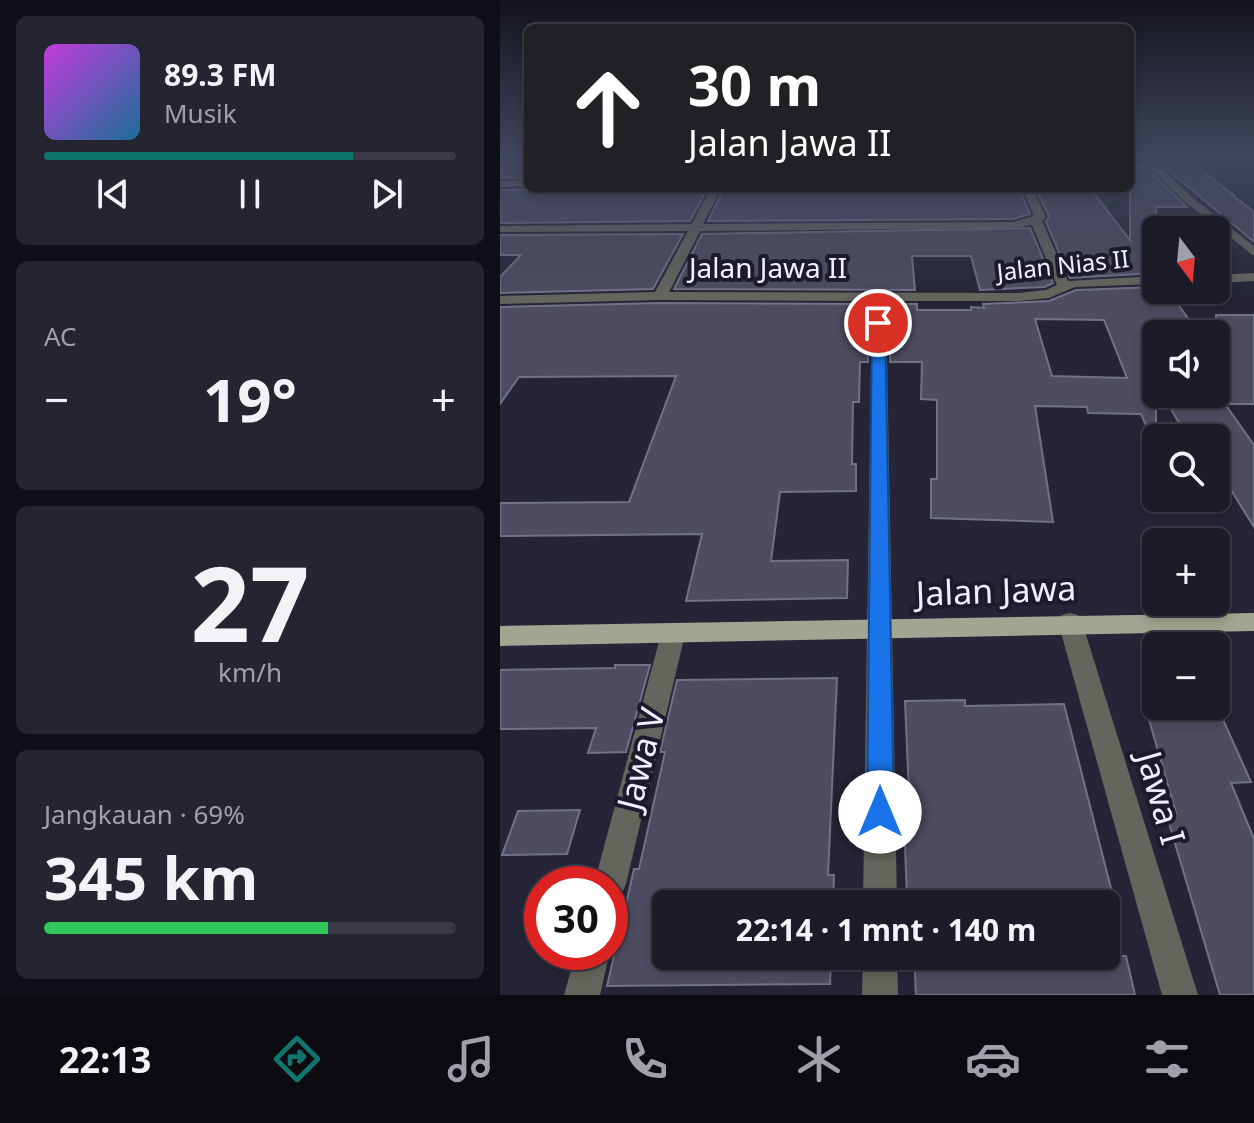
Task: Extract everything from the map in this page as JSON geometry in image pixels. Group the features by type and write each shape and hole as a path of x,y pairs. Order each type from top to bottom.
{"main road":[{"name":"Jalan Jawa","path":"500,636 1070,622 1254,622"}],"street":[{"name":"Jalan Jawa II","path":"660,296 708,203"},
{"path":"500,229 696,225 1013,225 1036,221 1040,217 1034,203"},
{"path":"1193,203 1254,252"},
{"path":"1036,221 1063,285"},
{"path":"1230,278 1254,277"},
{"name":"Jalan Nias II","path":"879,296 1033,296 1049,294 1063,285 1142,281"},
{"name":"Jalan Jawa II","path":"500,300 879,296 880,890"},
{"name":"Jawa I","path":"1070,622 1180,995"},
{"name":"Jawa V","path":"615,866 673,634"},
{"path":"582,995 588,970"},
{"path":"880,970 880,995"}],"building":[{"path":"500,203 700,203 690,221 500,223"},
{"path":"717,203 1026,203 1030,214 1013,219 708,221"},
{"path":"1043,203 1102,203 1130,240 1130,203 1183,203 1187,207 1156,207 1156,216 1142,216 1142,274 1070,278 1046,222 1049,216"},
{"path":"1208,203 1243,203 1254,212 1254,242 1230,222 1230,216 1223,216"},
{"path":"1030,228 1053,283 1045,287 980,290 971,256 912,256 915,290 674,289 702,234"},
{"path":"683,234 653,289 500,293 500,277 521,255 500,255 500,235"},
{"path":"1142,288 1142,304 1178,304 1189,320 1142,320 1142,408 1156,408 1156,424 1145,424 1141,414 1088,413 1087,407 1035,406 1053,522 931,518 931,479 937,479 937,400 921,399 922,362 890,362 889,304 917,304 917,310 971,310 971,307 984,308 983,304 1049,301 1076,290","holes":["1035,319 1104,320 1127,378 1052,376"]},
{"path":"660,303 869,304 868,362 860,362 859,402 853,402 852,464 856,464 856,491 780,492 771,561 848,560 847,598 686,601 702,534 500,536 500,503 629,502 676,376 519,377 500,404 500,307"},
{"path":"1216,315 1254,315 1254,404 1230,404 1230,320 1216,320"},
{"path":"1170,408 1228,408 1254,445 1254,527 1230,488 1230,424 1180,424"},
{"path":"615,665 650,665 626,752 588,753 596,728 500,729 500,670 615,668"},
{"path":"837,678 828,875 834,875 833,890 652,890 652,970 830,970 830,984 607,986 611,970 628,970 628,895 634,869 639,869 665,752 660,752 677,680"},
{"path":"965,700 965,706 1064,704 1111,890 907,890 903,794 909,794 905,701"},
{"path":"1149,720 1223,720 1251,782 1231,783 1254,839 1254,995 1220,995 1166,813 1176,813"},
{"path":"580,810 567,854 502,855 518,811"},
{"path":"1120,956 1126,956 1135,995 916,995 915,970 1120,970"}],"route":[{"path":"878,323 880,812"}]}
